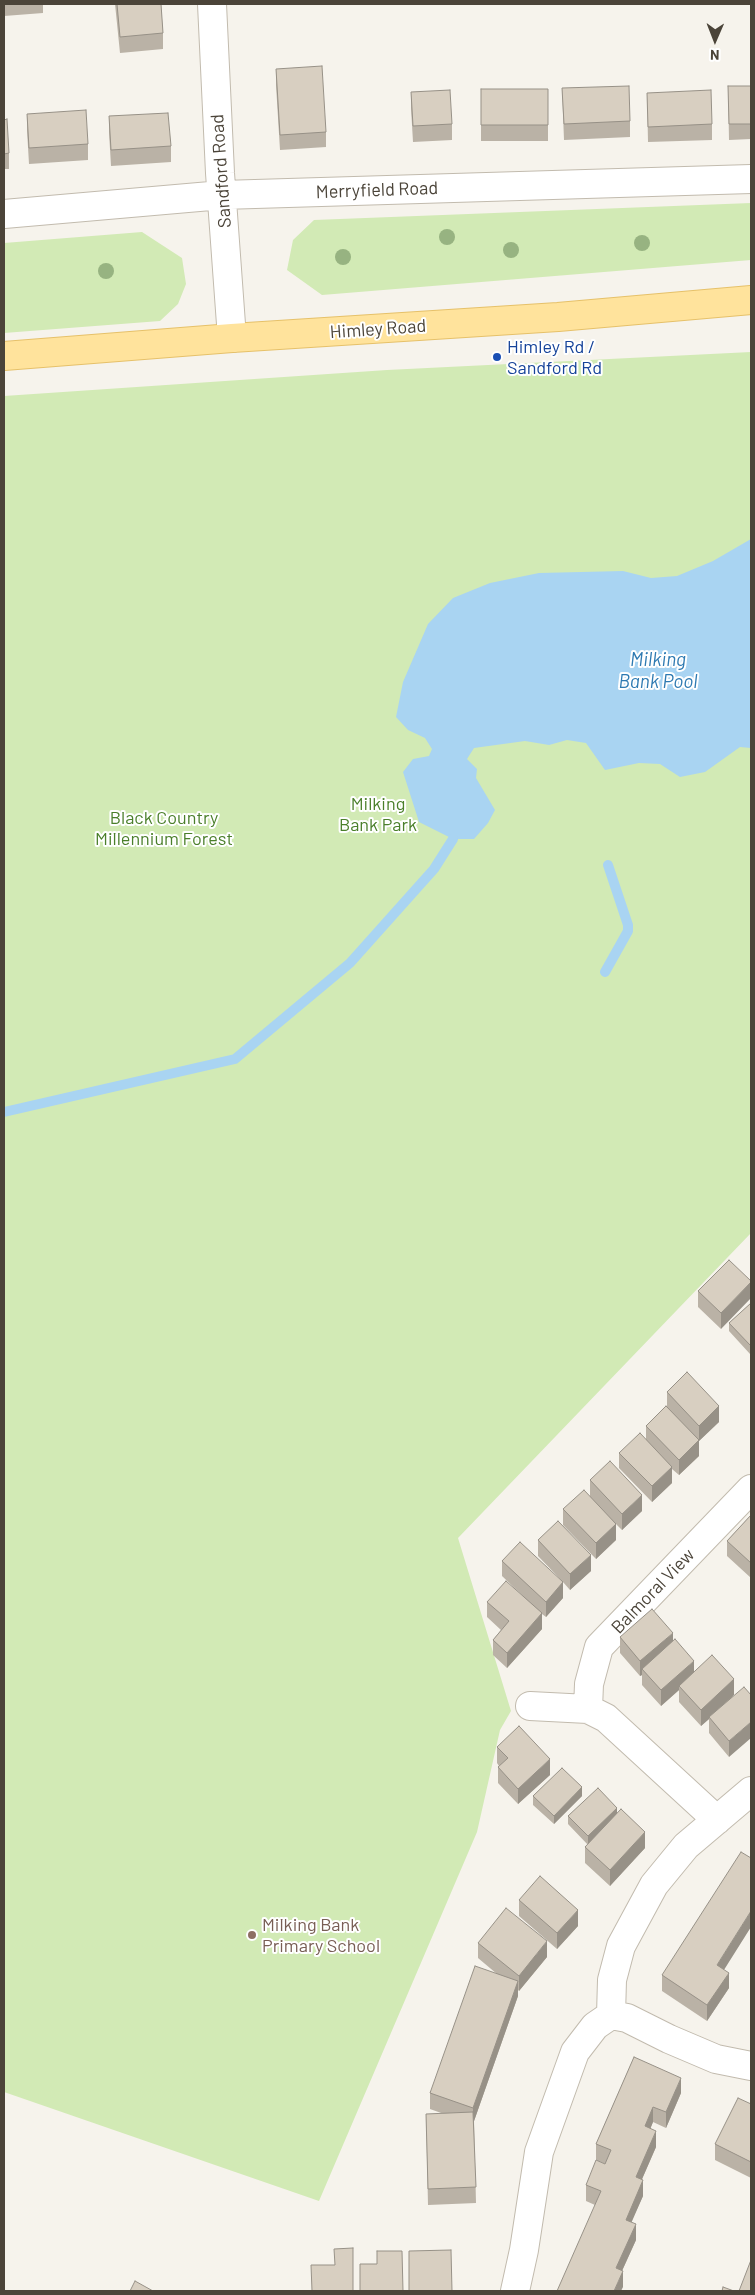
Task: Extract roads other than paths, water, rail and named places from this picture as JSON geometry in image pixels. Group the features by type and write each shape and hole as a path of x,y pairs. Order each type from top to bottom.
{"main road":[{"name":"Himley Road","path":"4,356 232,338 558,317 751,300"}],"street":[{"name":"Sandford Road","path":"212,4 232,338"},
{"name":"Merryfield Road","path":"4,214 222,195 751,179"},
{"name":"Balmoral View","path":"588,1709 588,1684 599,1647 751,1489"},
{"path":"530,1706 588,1709 606,1718 717,1820"},
{"path":"611,2015 612,1980 621,1946 650,1892 686,1846 751,1791"},
{"path":"515,2291 524,2250 539,2152 575,2052 595,2026 611,2015 627,2018 716,2060 751,2066"}],"water":[{"name":"Milking Bank Pool","path":"751,539 751,748 740,747 705,772 680,777 660,764 639,763 605,770 586,743 567,740 549,745 525,741 474,748 467,759 477,769 476,778 495,810 488,823 474,839 453,839 419,822 403,772 413,759 429,756 432,749 425,738 408,730 396,717 403,682 428,624 453,598 490,583 539,573 623,571 651,578 677,576 713,561"}],"waterway":[{"path":"4,1112 235,1059 350,963 434,869 453,839"},
{"path":"605,972 628,931 628,925 608,865"}],"place":[{"name":"Himley Rd / Sandford Rd","path":"497,357"},
{"name":"Milking Bank Primary School","path":"252,1935"}],"park label":[{"name":"Milking Bank Park","path":"378,814"},
{"name":"Black Country Millennium Forest","path":"164,828"}]}
